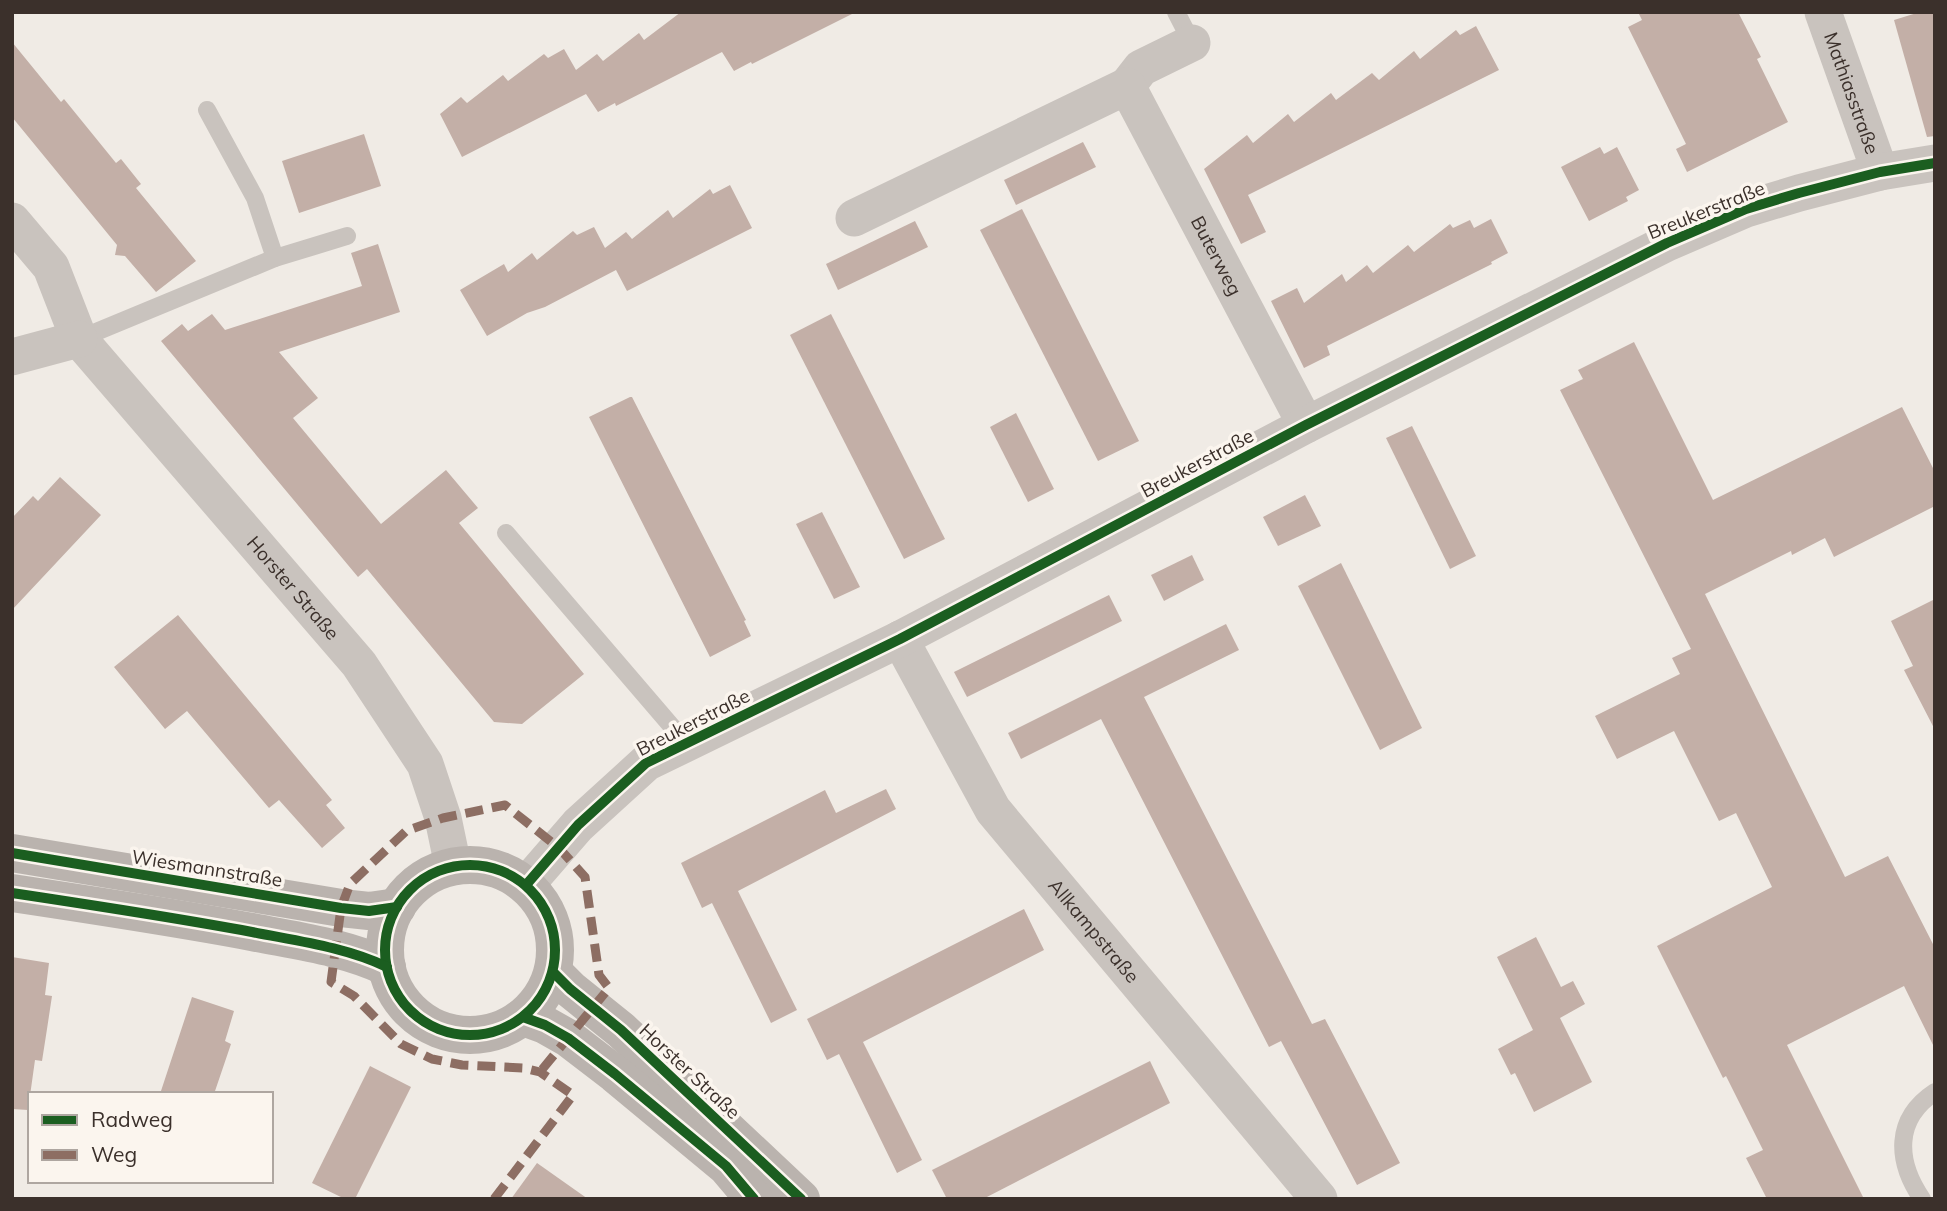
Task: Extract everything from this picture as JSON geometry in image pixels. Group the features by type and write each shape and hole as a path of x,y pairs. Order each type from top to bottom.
{"main road":[{"name":"Wiesmannstraße","path":"12,853 341,908 369,911 397,908"},
{"path":"472,864 499,869 526,885 541,901 553,925 556,952 553,972 539,1001 523,1017 496,1032 469,1036 442,1031 419,1018 400,998 388,975 384,948 390,921 402,897 422,879 453,866 472,864"},
{"path":"12,893 280,938 365,956 387,967"},
{"name":"Horster Straße","path":"553,972 621,1030 800,1199"},
{"path":"523,1017 568,1038 615,1074 726,1167 754,1199"}],"street":[{"name":"Mathiasstraße","path":"1824,12 1881,172"},
{"path":"854,218 1127,86 1141,68 1184,28"},
{"name":"Buterweg","path":"1127,86 1306,425"},
{"name":"Breukerstraße","path":"526,885 578,825 646,763 900,639 1306,425 1667,243 1746,209 1811,189 1881,172 1935,163"},
{"name":"Horster Straße","path":"12,221 51,267 79,339 359,664 425,764 443,818 453,866"},
{"path":"12,357 79,339"},
{"name":"Allkampstraße","path":"900,639 993,810 1319,1199"}],"lane":[{"path":"208,110 255,198 275,258"},
{"path":"79,339 275,258 347,236"},
{"path":"506,533 686,743"},
{"path":"1922,1199 1905,1169 1902,1143 1908,1121 1920,1102 1935,1092"}],"building":[{"path":"681,12 856,12 734,71 722,52 616,106 615,103 598,112 586,94 462,157 440,114 461,97 467,103 503,75 508,81 544,54 548,58 564,49 576,70 597,54 603,61 639,33 644,40"},
{"path":"1638,12 1738,12 1761,57 1757,59 1788,122 1687,172 1676,149 1686,144 1628,27 1642,20"},
{"path":"1920,12 1935,12 1935,136 1927,137 1894,20"},
{"path":"1476,26 1499,70 1248,195 1266,232 1241,244 1204,169 1247,135 1253,143 1288,114 1294,122 1331,93 1336,100 1372,73 1379,80 1414,51 1420,59 1456,30 1460,35"},
{"path":"12,42 61,102 64,99 116,163 121,159 141,184 136,188 196,261 156,292 125,256 115,255 117,245 12,117"},
{"path":"364,134 381,186 299,213 282,161"},
{"path":"1083,142 1096,167 1016,205 1004,180"},
{"path":"1600,147 1604,154 1617,147 1639,190 1626,197 1628,201 1589,221 1561,167"},
{"path":"730,185 752,228 627,291 616,270 545,307 527,313 487,336 460,290 504,264 508,272 532,253 537,260 573,231 577,235 594,227 605,248 626,232 632,239 668,210 673,218 710,189 713,194"},
{"path":"1022,209 1139,441 1098,461 980,230"},
{"path":"1491,219 1508,253 1491,262 1492,264 1327,346 1330,355 1304,368 1271,301 1297,288 1304,303 1342,274 1346,282 1367,265 1373,273 1408,245 1414,252 1450,224 1453,228 1470,220 1474,228"},
{"path":"915,221 928,247 838,290 826,264"},
{"path":"378,244 400,312 279,352 318,398 293,418 381,524 446,470 478,508 459,523 584,674 522,724 494,722 367,569 358,577 161,341 182,324 188,331 212,314 225,330 362,286 351,253"},
{"path":"831,314 945,539 904,559 790,335"},
{"path":"1634,342 1713,500 1902,407 1935,472 1935,506 1834,557 1825,538 1792,555 1791,551 1705,594 1845,877 1888,856 1935,948 1935,1049 1904,986 1787,1045 1864,1199 1767,1199 1746,1158 1763,1150 1726,1076 1723,1078 1657,946 1772,887 1736,813 1719,821 1674,731 1617,759 1595,716 1680,674 1672,658 1691,649 1560,390 1583,379 1578,370"},
{"path":"630,397 746,620 744,621 751,636 710,657 589,417"},
{"path":"1016,413 1054,489 1028,502 990,427"},
{"path":"1412,426 1476,556 1450,569 1386,438"},
{"path":"60,477 101,515 12,610 12,518 33,496 38,501"},
{"path":"1305,495 1321,526 1278,546 1263,517"},
{"path":"822,512 860,587 834,599 796,524"},
{"path":"1192,555 1204,580 1164,601 1151,575"},
{"path":"1341,563 1422,728 1380,750 1298,586"},
{"path":"1109,595 1122,621 967,697 954,672"},
{"path":"1935,599 1935,730 1904,670 1913,666 1891,621"},
{"path":"178,615 332,800 326,805 345,828 322,848 279,800 269,808 187,711 165,729 114,667"},
{"path":"1226,624 1239,650 1144,697 1312,1024 1325,1019 1400,1163 1357,1185 1281,1041 1269,1047 1101,719 1021,759 1008,733"},
{"path":"886,789 896,809 738,891 797,1010 771,1023 712,903 702,908 681,863 825,790 836,813"},
{"path":"1024,909 1044,950 863,1042 922,1160 897,1173 839,1054 827,1060 807,1019"},
{"path":"1536,937 1561,987 1573,981 1585,1004 1560,1018 1592,1082 1534,1112 1515,1073 1511,1075 1498,1049 1533,1030 1497,957"},
{"path":"12,957 49,963 45,995 52,996 42,1061 35,1060 31,1092 28,1092 28,1110 12,1109"},
{"path":"192,997 234,1011 225,1041 231,1044 215,1092 161,1092"},
{"path":"1150,1061 1170,1103 983,1199 947,1199 932,1170"},
{"path":"370,1066 411,1087 355,1199 345,1199 312,1183"},
{"path":"537,1163 588,1199 511,1199"}],"marked path":[{"path":"494,1199 573,1095 540,1072 524,1068 462,1065 432,1059 401,1044 354,996 331,982 341,908 350,884 406,831 443,818 505,805 559,848 585,877 599,975 609,988 540,1072"}],"cycle path":[{"path":"526,885 578,825 646,763 900,639 1306,425 1667,243 1746,209 1799,193 1880,172 1935,163"},
{"path":"12,853 341,908 369,911 397,907"},
{"path":"470,865 503,871 530,890 549,917 555,950 549,983 530,1010 503,1029 470,1035 437,1029 410,1010 391,983 385,950 391,917 410,890 437,871 470,865"},
{"path":"12,893 162,916 303,942 355,954 387,967"},
{"path":"553,972 621,1030 801,1199"},
{"path":"523,1017 568,1038 615,1074 726,1166 754,1199"}]}
